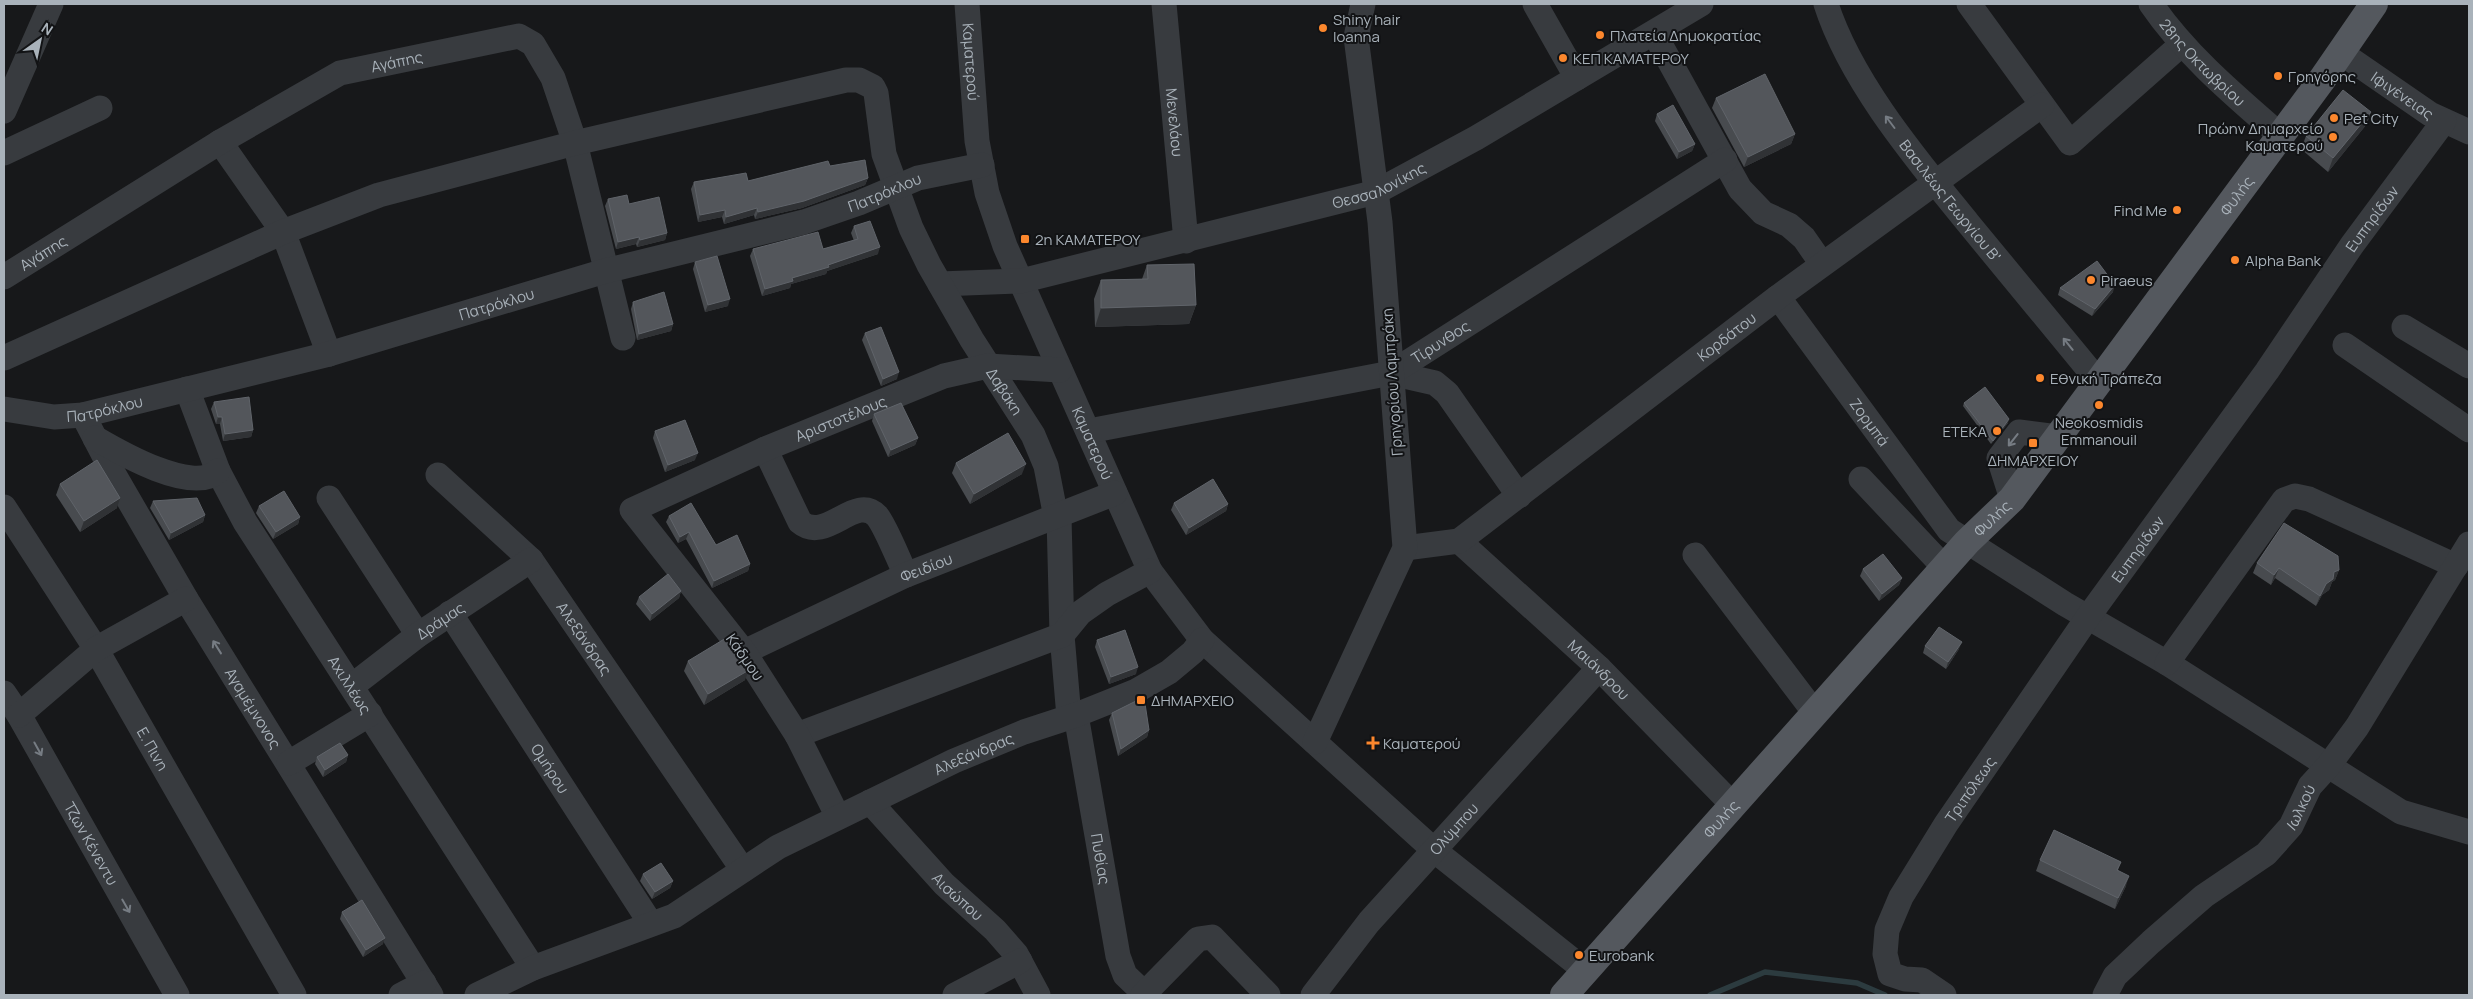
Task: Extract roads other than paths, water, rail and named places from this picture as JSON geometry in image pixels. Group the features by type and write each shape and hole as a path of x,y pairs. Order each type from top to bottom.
{"main road":[{"name":"Φυλής","path":"1564,995 1944,567 2012,499 2281,136 2374,4"}],"street":[{"path":"4,111 51,4"},
{"name":"Καματερού","path":"968,4 977,141 987,193 1021,281 1150,571 1202,640 1435,850 1586,971"},
{"name":"Μενελάου","path":"1164,4 1186,242"},
{"path":"1346,4 1356,37"},
{"name":"Γρηγορίου Λαμπράκη","path":"1314,742 1405,548 1376,192 1356,37 1363,4"},
{"path":"1535,4 1577,78"},
{"name":"Θεσσαλονίκης","path":"940,284 1021,281 1186,242 1376,192 1476,138 1701,4"},
{"name":"Βασιλέως Γεωργίου Β'","path":"1826,4 1832,23 1875,102 1935,182 2099,382"},
{"path":"1969,4 2070,144 2182,44"},
{"name":"28ης Οκτωβρίου","path":"2151,4 2182,44 2217,80 2281,136"},
{"path":"1654,33 1740,189 1753,205 1775,220 1789,226 1804,238 1822,264"},
{"name":"Αγάπης","path":"4,277 220,142 340,73 519,36 533,44 550,71 575,143 623,338"},
{"name":"Ιφιγένειας","path":"2340,52 2420,108 2469,132"},
{"name":"Δαβάκη","path":"575,143 846,80 859,80 869,84 876,94 884,154 911,228 940,284 988,366 1023,418 1042,454 1052,486 1054,507 1059,517 1062,635 1073,716"},
{"name":"Κορδάτου","path":"1405,548 1459,541 1822,264 2042,105"},
{"path":"4,153 100,108"},
{"name":"Ευπηρίδων","path":"2088,617 2267,371 2352,245 2444,121"},
{"path":"220,142 283,232 330,354"},
{"path":"4,358 283,232 380,195 575,143"},
{"name":"Τίρυνθος","path":"1089,431 1391,373 1725,160"},
{"name":"Πατρόκλου","path":"4,409 54,417 83,415 330,354 605,271 804,222 859,203 918,178 982,165"},
{"name":"Ζορμπά","path":"1778,297 1949,530 2088,617"},
{"path":"2404,327 2469,366"},
{"path":"2345,345 2469,430"},
{"name":"Αριστοτέλους","path":"632,510 765,449 944,376 988,366 1060,370"},
{"path":"1391,373 1435,383 1447,393 1519,496"},
{"name":"Αχιλλέως","path":"187,389 218,471 245,522 533,968"},
{"name":"Αγαμέμνονος","path":"83,415 112,471 186,598 428,989"},
{"path":"95,438 132,459 166,473 190,478 213,475 218,471"},
{"path":"765,449 800,522 807,528 817,528 859,510 869,510 878,517 906,575"},
{"name":"Αλεξάνδρας","path":"438,475 531,560 743,870"},
{"path":"1861,479 1944,567"},
{"name":"Φειδίου","path":"744,652 906,575 1059,517 1115,493"},
{"path":"2167,663 2284,500 2295,496 2308,499 2459,575"},
{"path":"329,498 418,635"},
{"name":"Ε. Πινη","path":"4,507 96,649 294,995"},
{"name":"Κάδμου","path":"632,510 744,652 797,735 838,817"},
{"name":"Μαιάνδρου","path":"1459,541 1599,668 1733,805"},
{"name":"Ιωλκού","path":"2105,995 2114,976 2151,942 2204,896 2266,854 2291,826 2310,786 2329,765 2357,726 2459,575 2469,544"},
{"path":"1695,555 1815,713"},
{"name":"Δράμας","path":"352,686 418,635 531,560"},
{"path":"797,735 1062,635 1080,613 1107,594 1150,571"},
{"path":"19,715 96,649 186,598"},
{"name":"Ομήρου","path":"450,613 651,924"},
{"path":"2088,617 2167,663 2401,812 2469,832"},
{"name":"Τριπόλεως","path":"1944,995 1922,980 1905,980 1890,974 1885,954 1887,930 1901,897 1946,824 2088,617"},
{"name":"Αλεξάνδρας","path":"477,995 533,968 682,911 778,847 988,746 1136,692 1169,672 1193,652 1202,640"},
{"name":"Ολύμπου","path":"1313,995 1369,922 1599,668"},
{"name":"Τζων Κένεντυ","path":"4,693 19,715 177,995"},
{"path":"288,763 370,714"},
{"name":"Πυθίας","path":"1073,716 1118,956 1125,976 1144,995"},
{"name":"Αισώπου","path":"870,802 944,884 995,930 1020,961 1038,995"},
{"path":"1144,995 1198,939 1212,937 1268,995"},
{"path":"955,995 1020,961"},
{"path":"401,995 428,989"}],"waterway":[{"path":"1710,995 1765,972 1857,983 1885,995"}],"place":[{"name":"Shiny hair Ioanna","path":"1323,28"},
{"name":"Πλατεία Δημοκρατίας","path":"1600,35"},
{"name":"ΚΕΠ ΚΑΜΑΤΕΡΟΥ","path":"1563,58"},
{"name":"Γρηγόρης","path":"2278,76"},
{"name":"Pet City","path":"2334,118"},
{"name":"Πρώην Δημαρχείο Καματερού","path":"2333,137"},
{"name":"Find Me","path":"2177,210"},
{"name":"2η ΚΑΜΑΤΕΡΟΥ","path":"1025,239"},
{"name":"Alpha Bank","path":"2235,260"},
{"name":"Piraeus","path":"2091,280"},
{"name":"Εθνική Τράπεζα","path":"2040,378"},
{"name":"Neokosmidis Emmanouil","path":"2099,405"},
{"name":"ΕΤΕΚΑ","path":"1997,431"},
{"name":"ΔΗΜΑΡΧΕΙΟΥ","path":"2033,443"},
{"name":"ΔΗΜΑΡΧΕΙΟ","path":"1141,700"},
{"name":"Καματερού","path":"1373,743"},
{"name":"Eurobank","path":"1579,955"}]}
